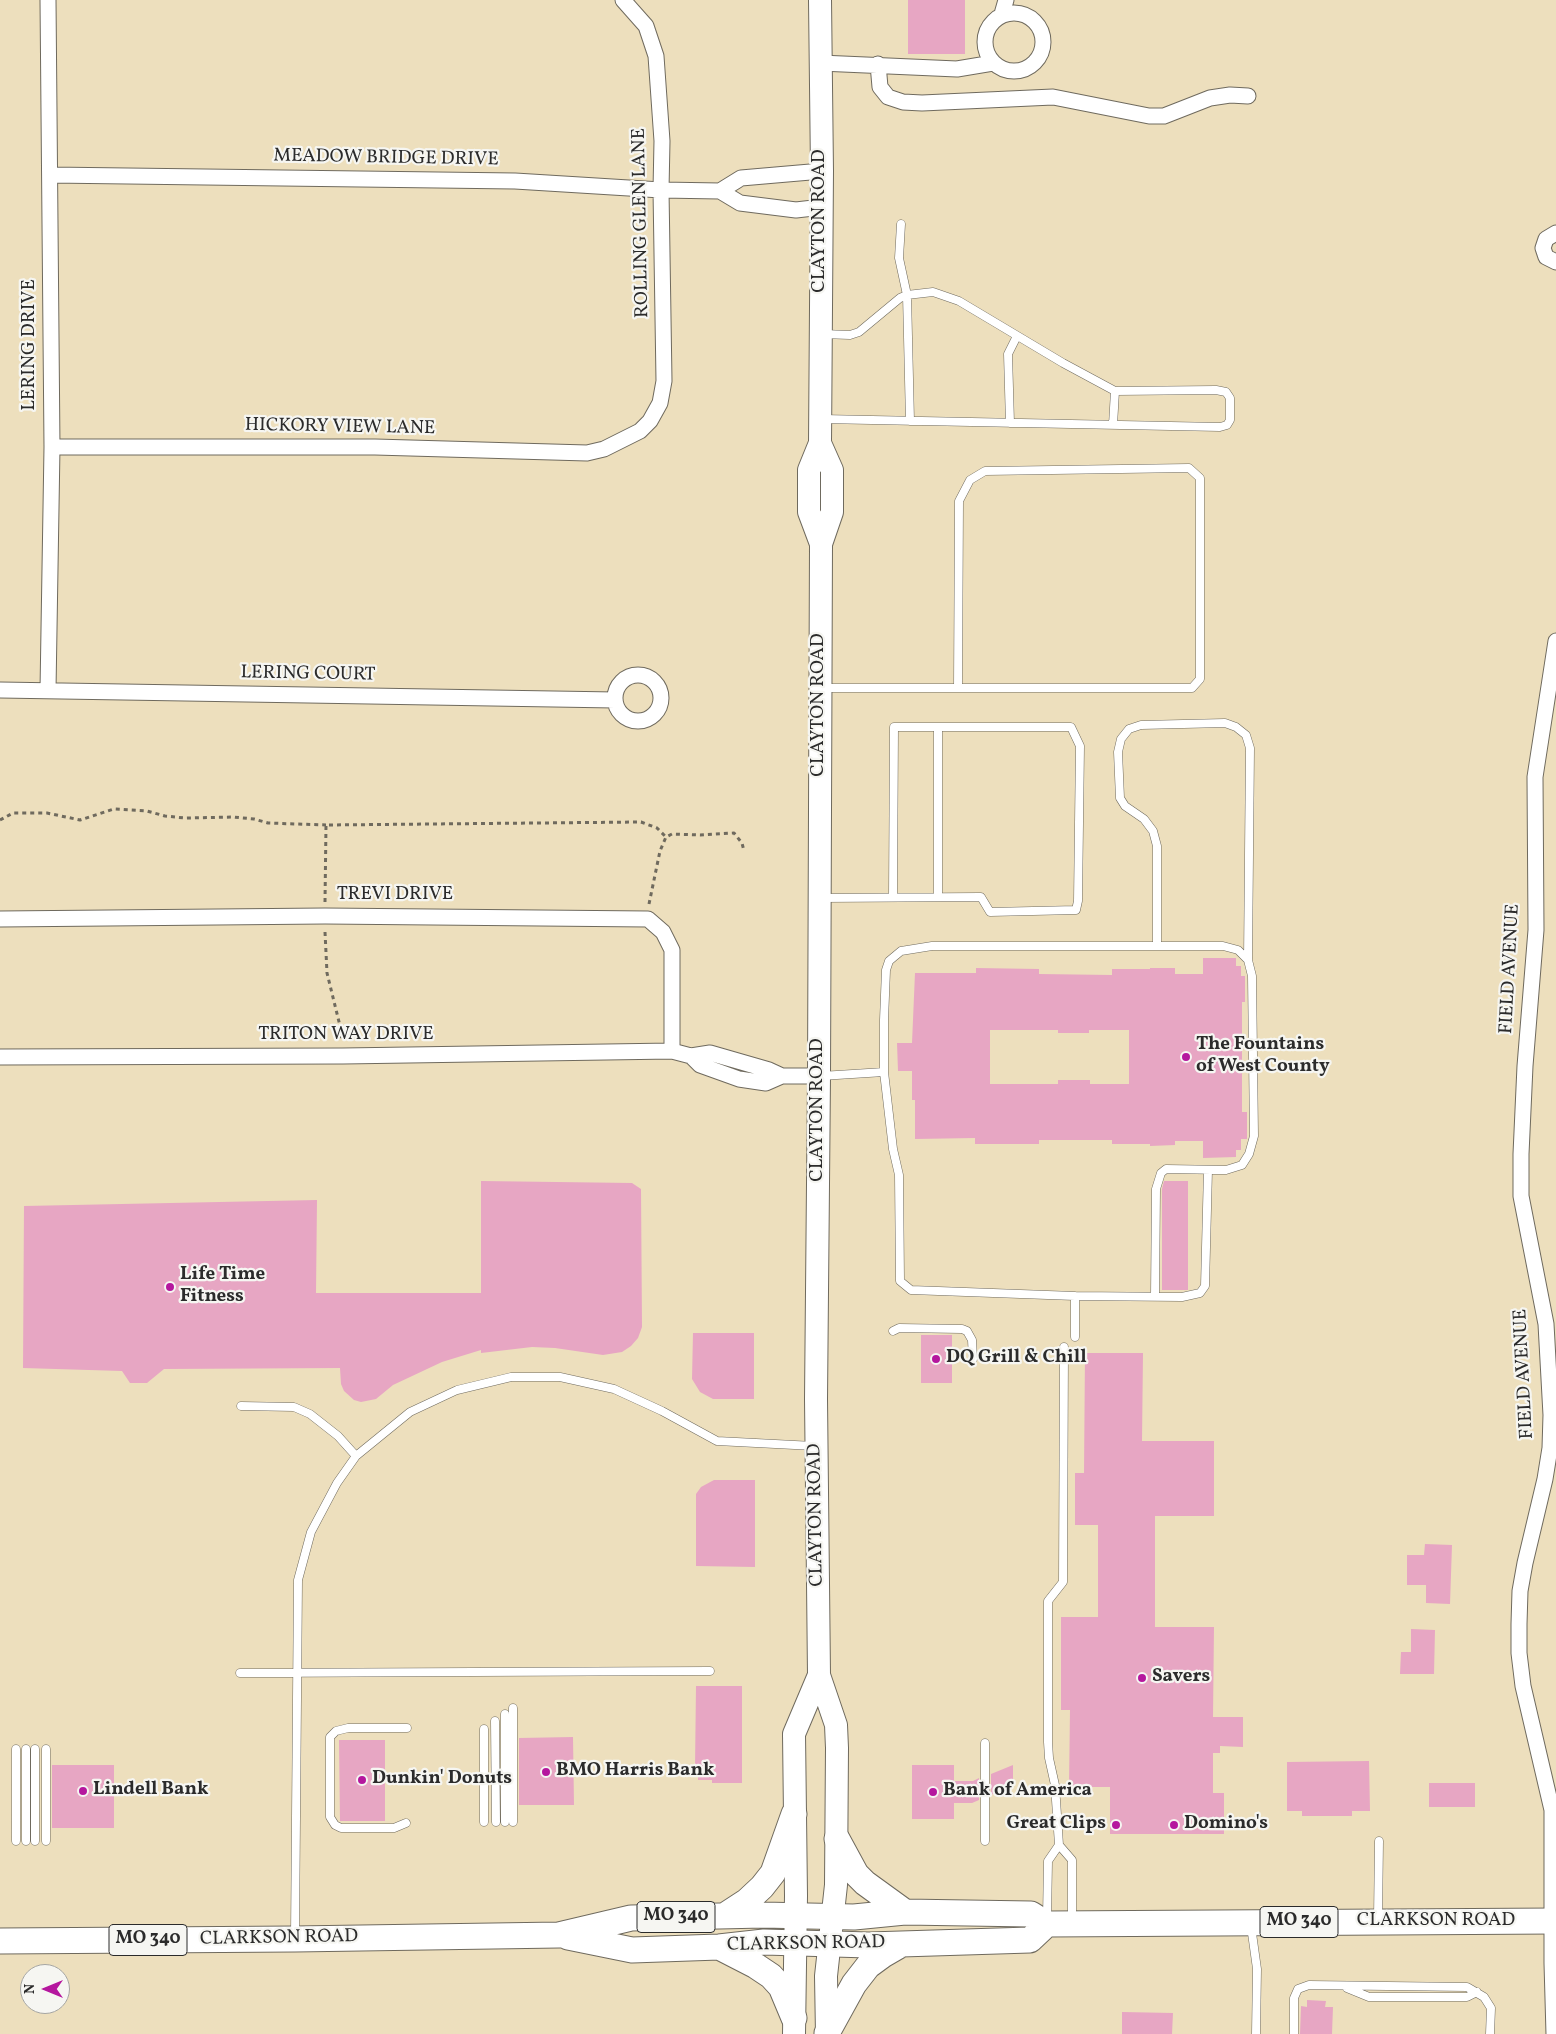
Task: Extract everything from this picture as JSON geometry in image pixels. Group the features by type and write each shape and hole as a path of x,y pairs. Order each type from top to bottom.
{"main road":[{"name":"CLAYTON ROAD","path":"820,0 822,171 820,442 832,470 832,512 821,544 816,1447 819,1675 836,1725 837,1839 836,1885 826,1976 826,2034"},
{"name":"CLAYTON ROAD","path":"794,2026 796,1916 794,1734 819,1675"},
{"path":"724,1916 747,1901 762,1888 773,1873 794,1814"},
{"path":"837,1839 856,1874 865,1883 905,1912"},
{"name":"CLARKSON ROAD","path":"0,1942 295,1940 559,1935 631,1918 724,1916 854,1917 905,1912 1031,1914 1047,1924 1251,1921 1554,1921"},
{"name":"CLARKSON ROAD","path":"559,1935 632,1950 719,1947 764,1942 869,1945 1030,1940 1047,1924"},
{"path":"826,2034 854,1984 868,1966 905,1943"},
{"path":"719,1947 771,1976 781,1987 794,2026"}],"street":[{"name":"LERING DRIVE","path":"48,0 52,447 48,690"},
{"name":"ROLLING GLEN LANE","path":"624,0 646,26 656,56 662,141 664,381 660,403 650,421 640,431 624,439"},
{"path":"1004,7 1011,12 1020,12 1029,16 1036,22 1044,39 1043,48 1034,64 1018,71 1009,71 993,62 988,55 985,36 988,27 1004,7"},
{"path":"820,63 878,64 888,67 957,69 993,62"},
{"path":"878,64 880,87 888,97 903,102 922,103 1053,97 1149,116 1164,116 1210,98 1230,95 1248,96"},
{"path":"720,191 742,178 822,171"},
{"name":"MEADOW BRIDGE DRIVE","path":"50,175 515,181 661,190 720,191 740,203 796,210 822,208"},
{"path":"1556,233 1546,239 1543,248 1546,257 1556,262"},
{"name":"HICKORY VIEW LANE","path":"52,447 375,447 586,453 604,449 624,439"},
{"name":"FIELD AVENUE","path":"1554,2034 1552,1810 1522,1686 1519,1624 1520,1591 1545,1479 1551,1415 1546,1324 1522,1204 1521,1154 1525,1066 1536,930 1535,777 1556,640"},
{"name":"LERING COURT","path":"0,690 615,700"},
{"name":"TREVI DRIVE","path":"0,919 315,916 648,919 663,932 672,950 672,1051"},
{"name":"TRITON WAY DRIVE","path":"0,1056 343,1056 672,1051 692,1056 700,1066 739,1080 766,1083 782,1076 819,1076"}],"lane":[{"path":"901,224 898,258 904,296 910,421"},
{"path":"820,419 1220,427 1227,425 1230,420 1230,398 1226,392 1216,390 1115,391 959,301 933,292 904,296 859,332 850,335 821,334"},
{"path":"1010,423 1008,354 1017,336"},
{"path":"1113,425 1115,391"},
{"path":"820,688 958,688 1192,688 1200,679 1200,478 1189,468 985,471 970,480 959,501 958,688"},
{"path":"1156,1296 1156,1189 1161,1173 1166,1169 1226,1170 1242,1165 1249,1154 1254,1136 1252,976 1248,960 1250,748 1246,735 1236,727 1225,723 1141,725 1129,729 1121,739 1118,752 1120,798 1126,806 1144,819 1153,831 1157,846 1157,946"},
{"path":"819,898 981,897 990,912 1076,910 1078,901 1080,746 1071,727 894,727 893,897"},
{"path":"938,727 938,897"},
{"path":"1208,1170 1206,1286 1200,1293 1182,1297 1075,1296 911,1290 900,1281 899,1175 893,1149 884,1072 886,970 889,961 901,951 932,946 1223,946 1238,950 1248,960"},
{"path":"819,1076 884,1072"},
{"path":"1075,1296 1075,1337"},
{"path":"893,1331 899,1328 962,1329 967,1331 972,1340 974,1359"},
{"path":"1064,1347 1063,1582 1048,1601 1049,1758 1055,1784 1059,1846 1072,1860 1072,1923"},
{"path":"295,1940 298,1580 311,1532 337,1483 356,1456 410,1412 457,1390 511,1377 560,1377 614,1389 662,1411 717,1441 816,1447"},
{"path":"241,1406 294,1407 310,1414 338,1436 356,1456"},
{"path":"240,1673 710,1671"},
{"path":"505,1714 509,1822 513,1708"},
{"path":"495,1721 496,1822"},
{"path":"406,1728 348,1728 336,1731 330,1737 330,1817 335,1825 341,1828 394,1828 406,1823"},
{"path":"484,1729 484,1822"},
{"path":"985,1742 985,1841"},
{"path":"16,1749 16,1841"},
{"path":"26,1749 26,1841"},
{"path":"35,1749 35,1841"},
{"path":"46,1749 46,1841"},
{"path":"1378,1922 1379,1841"},
{"path":"1047,1924 1048,1861 1059,1846"},
{"path":"1251,1921 1257,1969 1256,2034"},
{"path":"1294,2034 1294,1998 1298,1989 1309,1985 1467,1987 1484,1997 1491,2008 1490,2034"}],"path":[{"path":"0,820 13,813 47,813 80,820 114,809 147,811 165,816 185,818 232,817 254,819 268,823 326,825 641,822 657,828 666,837"},
{"path":"325,904 326,825"},
{"path":"649,907 660,851 666,837 672,834 734,833 742,843 744,851"},
{"path":"325,932 327,974 341,1041"}],"building":[{"path":"908,0 965,0 965,54 908,54"},
{"name":"The Fountains of West County","path":"1203,958 1236,958 1236,966 1241,966 1241,976 1245,976 1245,1002 1242,1002 1242,1112 1247,1112 1247,1139 1241,1139 1241,1150 1236,1150 1236,1157 1203,1158 1203,1141 1175,1141 1175,1145 1150,1146 1150,1144 1112,1144 1112,1140 1039,1140 1039,1144 975,1144 975,1138 915,1139 915,1100 912,1100 912,1071 898,1071 897,1043 912,1043 915,973 976,973 976,968 1039,969 1039,974 1112,975 1112,969 1175,968 1175,974 1203,974","holes":["990,1030 1058,1030 1058,1033 1089,1033 1089,1030 1129,1030 1129,1084 1090,1084 1090,1080 1058,1080 1058,1084 990,1084"]},
{"path":"481,1181 632,1183 641,1189 642,1327 638,1338 631,1346 622,1352 603,1355 555,1348 532,1347 481,1353 481,1350 442,1362 393,1385 376,1399 361,1402 354,1400 344,1391 341,1384 340,1368 164,1369 147,1383 130,1383 122,1371 23,1368 24,1206 317,1200 316,1293 481,1293"},
{"path":"1164,1181 1188,1181 1188,1290 1162,1290 1162,1189"},
{"path":"693,1333 754,1333 754,1399 713,1399 700,1392 692,1379"},
{"name":"DQ Grill & Chill","path":"921,1335 952,1335 952,1383 921,1383"},
{"path":"1085,1353 1143,1353 1142,1441 1214,1441 1214,1516 1155,1516 1155,1627 1214,1627 1213,1717 1243,1717 1243,1747 1220,1746 1220,1753 1213,1753 1213,1793 1224,1793 1224,1834 1110,1834 1110,1787 1069,1787 1070,1710 1061,1710 1061,1617 1098,1617 1098,1525 1075,1525 1075,1473 1084,1473"},
{"path":"714,1480 755,1480 755,1567 696,1566 696,1494 701,1487"},
{"path":"1425,1544 1452,1545 1450,1604 1426,1603 1426,1585 1407,1585 1407,1555 1424,1555"},
{"path":"1411,1629 1435,1630 1434,1674 1400,1674 1401,1652 1411,1652"},
{"path":"696,1686 742,1686 742,1783 712,1783 712,1780 698,1780 698,1769 695,1768"},
{"name":"BMO Harris Bank","path":"573,1737 574,1805 519,1805 519,1738"},
{"name":"Dunkin' Donuts","path":"339,1740 385,1740 385,1821 340,1821"},
{"path":"1369,1761 1370,1811 1352,1811 1352,1816 1302,1816 1302,1811 1287,1811 1287,1762"},
{"name":"Lindell Bank","path":"52,1765 114,1765 114,1828 52,1828"},
{"name":"Bank of America","path":"912,1765 954,1765 954,1781 973,1781 979,1778 979,1800 972,1803 954,1803 954,1819 912,1819"},
{"path":"1013,1765 1013,1786 991,1795 991,1774"},
{"path":"1429,1783 1475,1783 1475,1807 1429,1807"},
{"path":"1307,2000 1326,2001 1325,2007 1333,2007 1332,2034 1300,2034 1301,2006 1307,2007"},
{"path":"1122,2012 1173,2013 1172,2034 1122,2034"}],"place":[{"name":"The Fountains of West County","path":"1186,1057"},
{"name":"Life Time Fitness","path":"170,1287"},
{"name":"DQ Grill & Chill","path":"936,1359"},
{"name":"Savers","path":"1142,1678"},
{"name":"BMO Harris Bank","path":"546,1772"},
{"name":"Dunkin' Donuts","path":"362,1780"},
{"name":"Lindell Bank","path":"83,1791"},
{"name":"Bank of America","path":"933,1792"},
{"name":"Great Clips","path":"1116,1825"},
{"name":"Domino's","path":"1174,1825"}]}
